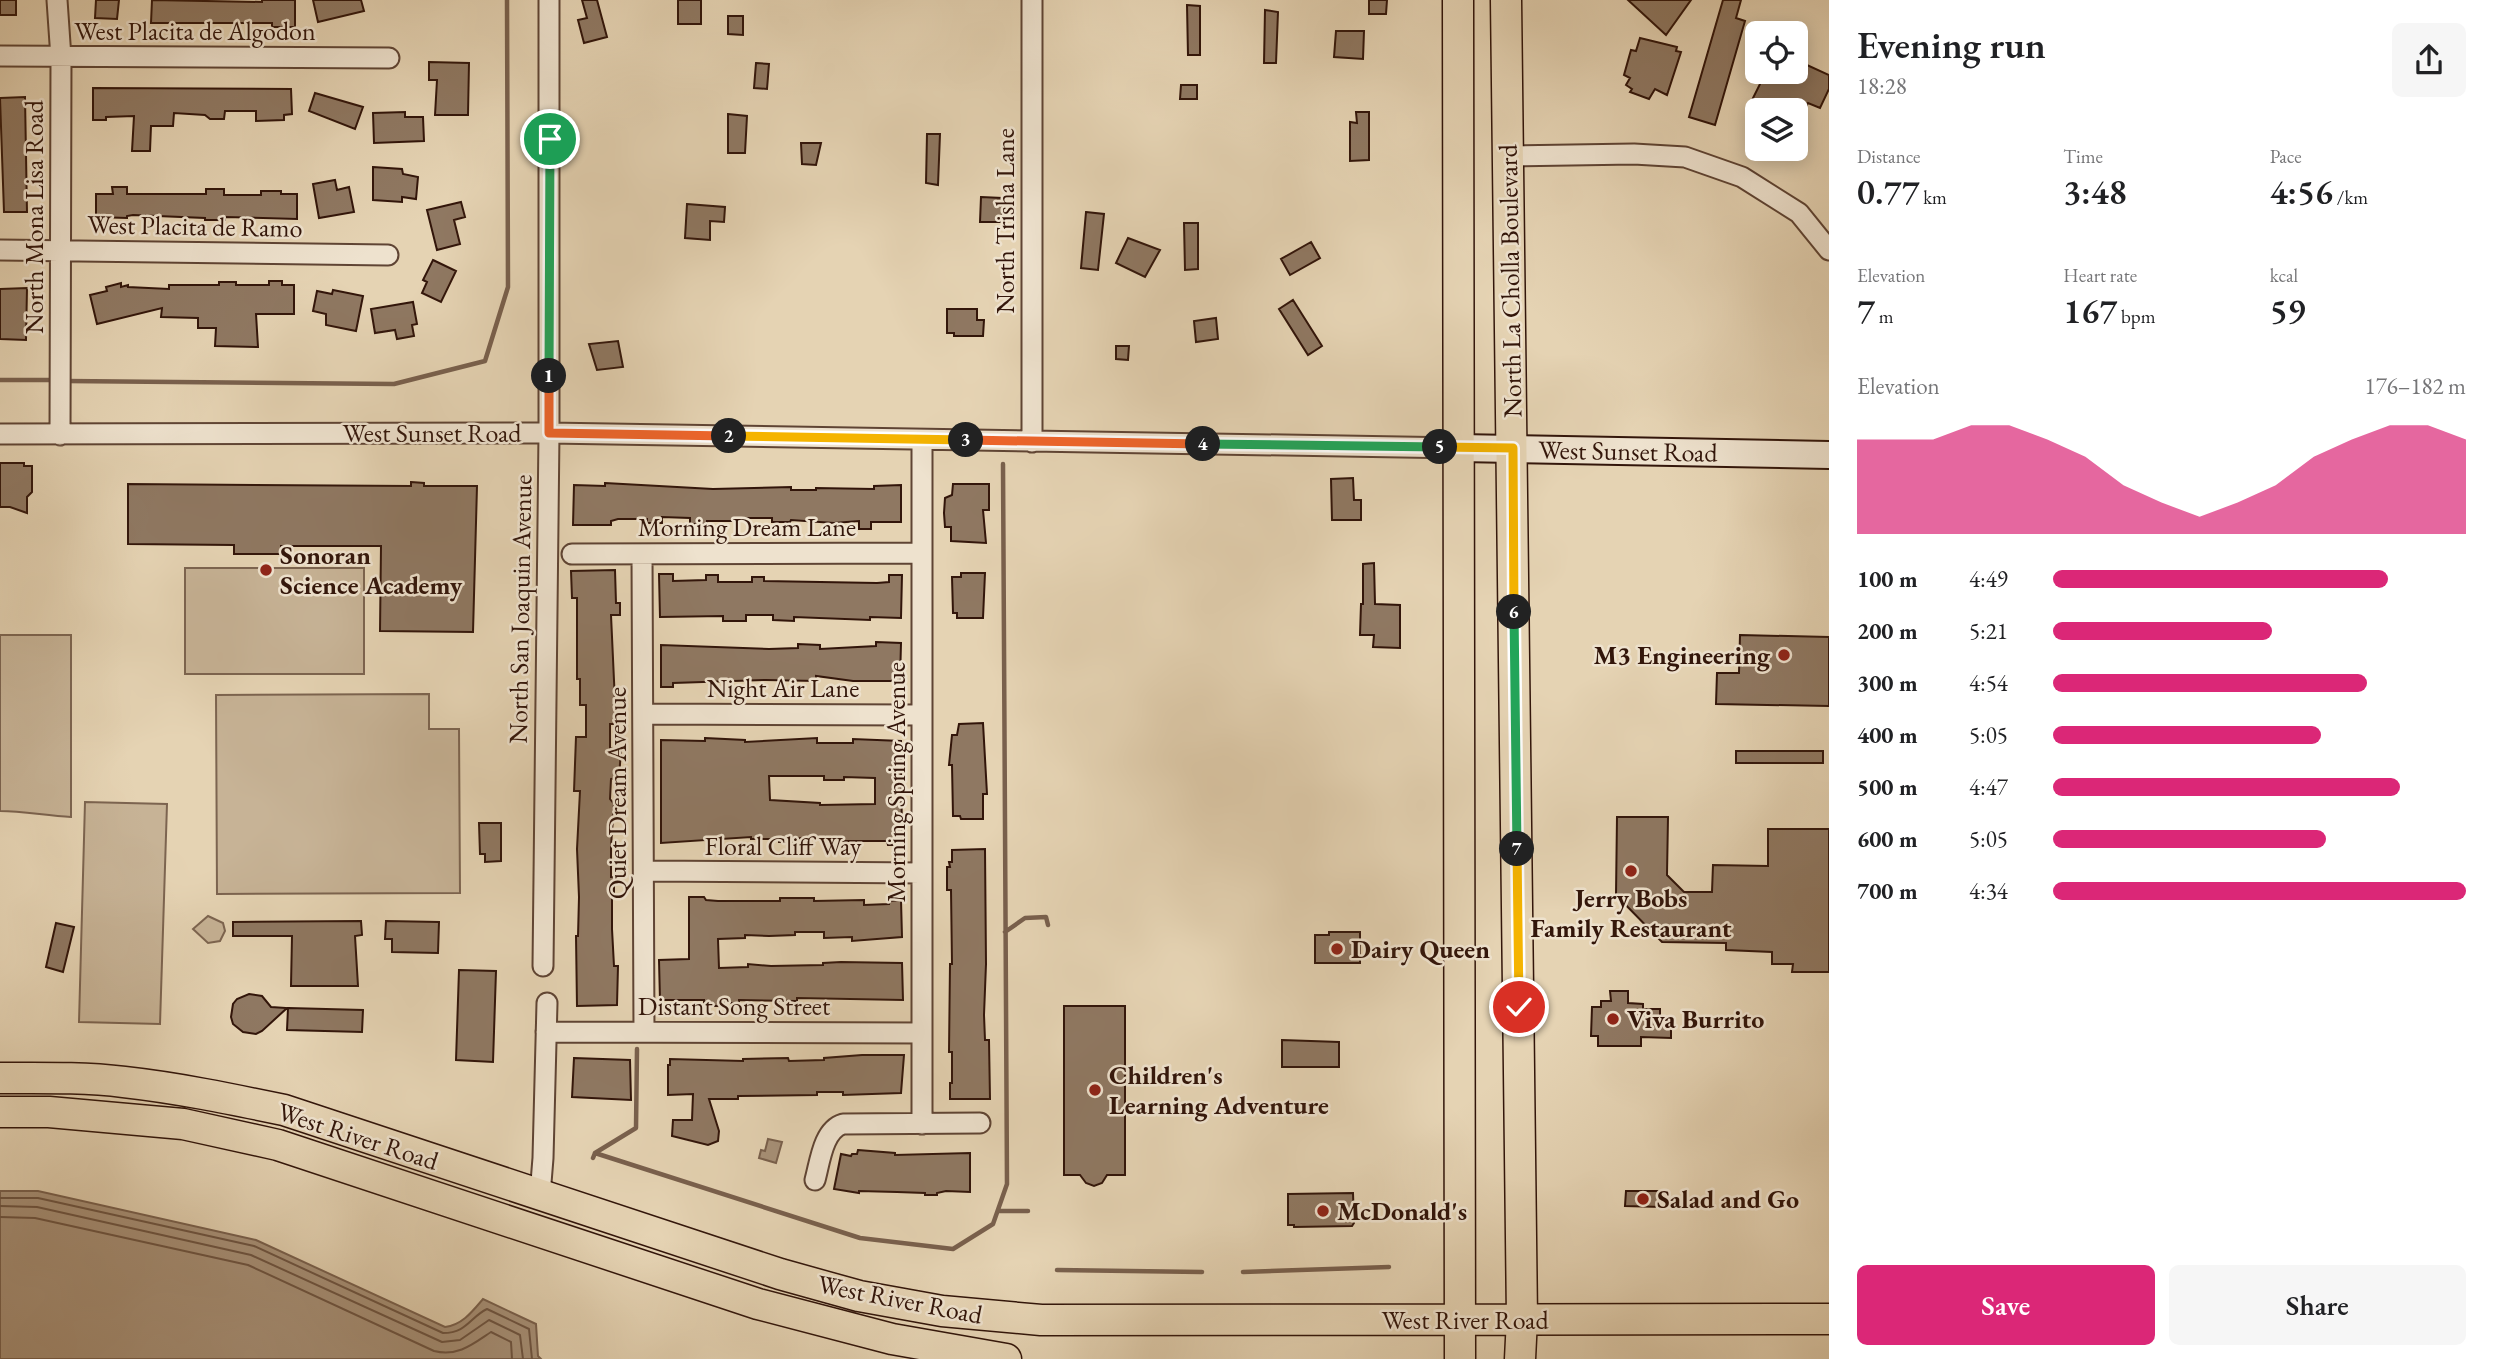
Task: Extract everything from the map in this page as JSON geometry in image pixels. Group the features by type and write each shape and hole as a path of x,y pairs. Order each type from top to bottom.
{"main road":[{"name":"North La Cholla Boulevard","path":"1458,0 1460,1359"},
{"name":"North La Cholla Boulevard","path":"1506,0 1522,1319 1520,1359"},
{"name":"West River Road","path":"0,1078 122,1082 207,1094 284,1110 780,1274 859,1296 942,1311 1041,1321 1829,1320"},
{"name":"West River Road","path":"0,1112 49,1112 183,1124 278,1145 758,1304 929,1347 1006,1359"},
{"path":"852,1329 878,1323 943,1333 1021,1339 1041,1335 1041,1321"}],"street":[{"name":"North Mona Lisa Road","path":"57,0 61,58 60,435"},
{"name":"North San Joaquin Avenue","path":"543,966 549,433 549,0"},
{"name":"North Trisha Lane","path":"1032,0 1032,442"},
{"name":"West Placita de Algodon","path":"0,56 389,58"},
{"path":"1507,156 1634,154 1685,157 1742,177 1799,213 1829,250"},
{"name":"West Placita de Ramo","path":"0,250 388,255"},
{"name":"West Sunset Road","path":"0,434 549,433 1829,455"},
{"name":"Morning Spring Avenue","path":"922,440 922,1124"},
{"name":"Morning Dream Lane","path":"572,554 922,553"},
{"name":"Quiet Dream Avenue","path":"642,554 644,1032"},
{"name":"Night Air Lane","path":"643,714 922,715"},
{"name":"Floral Cliff Way","path":"644,871 922,873"},
{"path":"540,1195 547,1003"},
{"name":"Distant Song Street","path":"546,1032 922,1033"},
{"path":"815,1180 828,1136 836,1126 980,1123"}],"shaded area":[{"path":"185,568 364,568 364,674 185,674"},
{"path":"0,635 71,635 71,817 0,811"},
{"path":"429,694 429,729 459,729 460,893 217,894 216,695"},
{"path":"85,802 167,804 160,1024 79,1022"},
{"path":"208,916 223,923 225,931 220,941 208,943 193,929"}],"water":[{"path":"768,1139 782,1142 776,1163 759,1158 761,1150 765,1151"},
{"path":"0,1191 38,1191 256,1240 445,1327 462,1321 483,1299 536,1324 538,1356 541,1359 0,1359"}],"building":[{"path":"0,0 16,0 16,15 0,15"},
{"path":"96,0 119,0 117,19 95,18"},
{"path":"152,0 295,0 295,27 272,27 272,23 151,23"},
{"path":"313,0 361,0 364,11 318,22"},
{"path":"582,0 597,0 607,37 584,43 578,20 587,18"},
{"path":"678,0 701,0 701,24 678,24"},
{"path":"1369,0 1387,0 1386,14 1369,14"},
{"path":"1628,0 1691,0 1666,35"},
{"path":"1723,0 1741,0 1736,18 1745,21 1715,125 1689,117"},
{"path":"1187,5 1200,6 1200,55 1188,55"},
{"path":"1265,10 1278,12 1276,63 1264,63"},
{"path":"728,16 743,16 743,35 728,34"},
{"path":"1336,31 1364,31 1363,59 1334,57"},
{"path":"1640,38 1677,47 1676,51 1681,52 1667,95 1655,89 1649,99 1630,92 1632,89 1626,85 1630,78 1624,75 1631,50 1636,51"},
{"path":"429,62 469,63 468,115 435,115 437,80 429,80"},
{"path":"756,63 769,64 767,89 754,88"},
{"path":"1808,65 1829,75 1829,89 1820,108 1808,103 1808,98 1753,98 1760,84 1808,84"},
{"path":"1181,85 1197,85 1197,99 1180,99"},
{"path":"93,88 291,89 292,114 284,115 284,120 256,121 256,111 225,111 224,119 174,113 173,126 151,126 150,151 132,151 134,116 93,120"},
{"path":"315,93 363,107 355,129 309,111"},
{"path":"25,97 27,212 4,212 0,98"},
{"path":"405,112 405,117 423,117 424,141 374,143 373,113"},
{"path":"1356,112 1369,112 1369,160 1350,161 1350,122 1357,123"},
{"path":"728,114 747,116 745,153 728,153"},
{"path":"927,134 940,134 938,185 926,183"},
{"path":"801,143 821,143 816,165 802,164"},
{"path":"373,167 402,169 403,174 418,177 416,199 402,197 402,202 373,200"},
{"path":"335,180 337,190 349,187 354,212 319,218 313,184"},
{"path":"112,187 127,187 127,194 206,194 206,189 224,189 224,195 261,195 261,191 281,191 281,194 297,194 297,219 225,217 225,220 205,220 133,215 127,218 96,217 96,194 113,194"},
{"path":"981,197 1002,198 1002,222 980,222"},
{"path":"461,202 465,217 454,220 460,244 437,250 427,210"},
{"path":"687,204 725,207 724,222 710,221 710,240 685,238"},
{"path":"1086,212 1104,214 1098,270 1081,268"},
{"path":"1184,223 1198,223 1198,269 1185,270"},
{"path":"1128,238 1160,250 1145,277 1116,263"},
{"path":"1311,242 1320,258 1290,275 1281,259"},
{"path":"433,260 456,271 441,302 422,293 427,282 423,280"},
{"path":"269,281 294,285 294,314 256,314 258,347 215,346 216,328 198,328 198,318 161,317 162,308 97,324 90,295 107,291 106,287 121,283 121,287 128,285 169,289 169,285 219,285 219,282 269,285"},
{"path":"27,288 26,340 0,339 0,289"},
{"path":"333,290 363,296 356,331 326,325 326,314 313,311 317,291 332,294"},
{"path":"1293,300 1322,346 1308,355 1279,309"},
{"path":"413,302 417,324 412,325 414,336 397,339 395,330 375,333 371,309"},
{"path":"947,309 977,309 977,320 984,320 983,336 954,336 954,333 947,333"},
{"path":"1216,318 1218,339 1196,342 1194,321"},
{"path":"618,341 623,367 597,370 589,344"},
{"path":"1116,346 1129,346 1128,360 1116,359"},
{"path":"0,463 24,463 24,466 32,466 32,492 27,497 27,513 10,507 0,507"},
{"path":"1353,478 1354,500 1361,500 1361,520 1332,520 1331,479"},
{"path":"411,482 424,483 424,486 477,486 473,632 380,631 381,546 281,546 281,554 234,554 234,545 128,544 128,484 411,486"},
{"path":"605,483 713,489 791,487 791,490 874,489 874,486 901,485 901,522 871,522 871,529 859,529 859,521 772,522 772,518 740,518 740,521 690,524 690,518 662,517 662,523 647,523 647,519 618,519 611,521 611,525 573,525 574,485 605,486"},
{"path":"953,484 989,484 989,510 983,510 986,543 951,541 951,527 945,527 944,513 945,498 952,495"},
{"path":"1374,563 1375,604 1400,605 1400,648 1373,647 1374,635 1360,635 1363,564"},
{"path":"615,570 616,603 620,603 620,615 611,615 616,724 610,724 610,748 621,751 619,777 611,779 610,799 614,804 611,877 614,877 612,929 614,966 618,966 617,1005 577,1006 577,849 580,791 574,791 576,737 586,737 586,705 580,705 580,679 577,679 577,598 572,598 571,571"},
{"path":"961,573 985,573 983,618 957,618 957,613 953,613 952,577 961,577"},
{"path":"659,574 673,574 673,581 706,580 706,575 718,575 718,582 752,582 752,577 764,577 764,581 877,583 889,582 889,575 902,575 901,618 870,617 870,620 794,617 794,621 773,620 773,615 746,615 746,621 723,621 723,616 660,617"},
{"name":"M3 Engineering","path":"1740,635 1829,637 1829,706 1716,704 1717,673 1739,673"},
{"path":"876,642 901,643 900,681 853,681 816,676 816,681 673,683 673,687 661,687 661,645 769,649 798,648 798,644 820,645 820,649 876,646"},
{"path":"983,723 987,794 983,794 983,819 961,819 960,816 953,816 952,765 949,765 952,735 957,735 959,724"},
{"path":"705,738 745,742 817,738 817,743 853,743 853,739 901,741 902,845 888,845 887,841 795,838 795,842 779,842 779,839 751,837 661,843 661,740 705,741","holes":["769,776 824,776 824,780 844,780 844,777 875,778 875,804 820,805 770,800"]},
{"path":"1736,751 1823,751 1823,763 1736,763"},
{"path":"1617,817 1668,817 1667,875 1684,892 1712,892 1713,865 1768,866 1768,829 1829,829 1829,972 1792,972 1793,964 1772,964 1772,952 1726,950 1726,943 1662,942 1616,895"},
{"path":"479,823 501,823 501,861 485,862 485,854 480,854"},
{"path":"985,849 984,1015 985,1040 989,1040 990,1099 950,1099 952,964 951,890 947,890 947,867 950,867 949,862 952,862 952,850"},
{"path":"689,897 718,901 780,901 780,898 814,898 814,901 864,900 864,905 889,904 889,901 901,900 902,937 852,941 852,937 824,938 824,932 795,932 795,935 745,935 745,938 718,939 719,968 748,967 748,964 771,966 841,962 902,963 903,1000 797,998 797,1001 739,1000 739,1003 704,1006 704,1000 660,1000 659,960 689,959"},
{"path":"361,921 362,935 355,936 358,986 291,986 292,936 233,936 233,922"},
{"path":"386,921 439,922 438,953 392,952 392,939 385,939"},
{"path":"56,923 74,927 63,972 46,967"},
{"name":"Dairy Queen","path":"1329,932 1360,932 1360,963 1315,963 1315,935 1329,935"},
{"path":"459,970 496,971 493,1062 456,1060"},
{"path":"1610,991 1628,991 1628,1003 1643,1004 1643,1009 1660,1009 1660,1019 1671,1020 1671,1038 1641,1037 1641,1046 1598,1046 1598,1036 1591,1036 1592,1007 1601,1007 1601,1001 1611,1001"},
{"path":"249,994 262,996 271,1007 287,1008 256,1034 243,1032 233,1024 231,1017 233,1004 237,999"},
{"name":"Children's Learning Adventure","path":"1064,1006 1125,1006 1125,1175 1107,1175 1102,1183 1094,1186 1086,1183 1080,1175 1064,1175"},
{"path":"288,1008 363,1010 362,1032 287,1030"},
{"path":"1282,1040 1339,1042 1339,1067 1282,1067"},
{"path":"862,1055 904,1055 901,1093 843,1095 843,1092 817,1092 817,1095 709,1099 719,1131 718,1141 708,1145 672,1136 673,1120 692,1120 693,1094 668,1095 670,1059 743,1061 788,1058 789,1061"},
{"path":"574,1058 630,1060 631,1100 572,1097"},
{"path":"858,1150 895,1155 970,1153 970,1192 946,1191 937,1195 925,1195 897,1192 859,1193 834,1189 841,1154 851,1156 857,1154"},
{"name":"Salad and Go","path":"1626,1191 1661,1191 1661,1207 1625,1206"},
{"name":"McDonald's","path":"1353,1193 1352,1226 1288,1225 1288,1194"}],"waterway":[{"path":"66,381 394,384 485,361 508,287 507,0"},
{"path":"0,380 53,380"},
{"path":"593,1158 595,1153 860,1238 953,1249 993,1224 1007,1184 1003,464"},
{"path":"1005,932 1025,918 1046,917 1048,925"},
{"path":"595,1153 636,1128 637,1049"},
{"path":"998,1211 1028,1211"},
{"path":"1243,1272 1389,1267"},
{"path":"1057,1270 1202,1272"}],"place":[{"name":"Sonoran Science Academy","path":"266,570"},
{"name":"M3 Engineering","path":"1784,655"},
{"name":"Jerry Bobs Family Restaurant","path":"1631,871"},
{"name":"Dairy Queen","path":"1337,949"},
{"name":"Viva Burrito","path":"1613,1019"},
{"name":"Children's Learning Adventure","path":"1095,1090"},
{"name":"Salad and Go","path":"1643,1199"},
{"name":"McDonald's","path":"1323,1211"}],"route":[{"path":"550,139 549,433 1513,448 1519,1007"}]}
